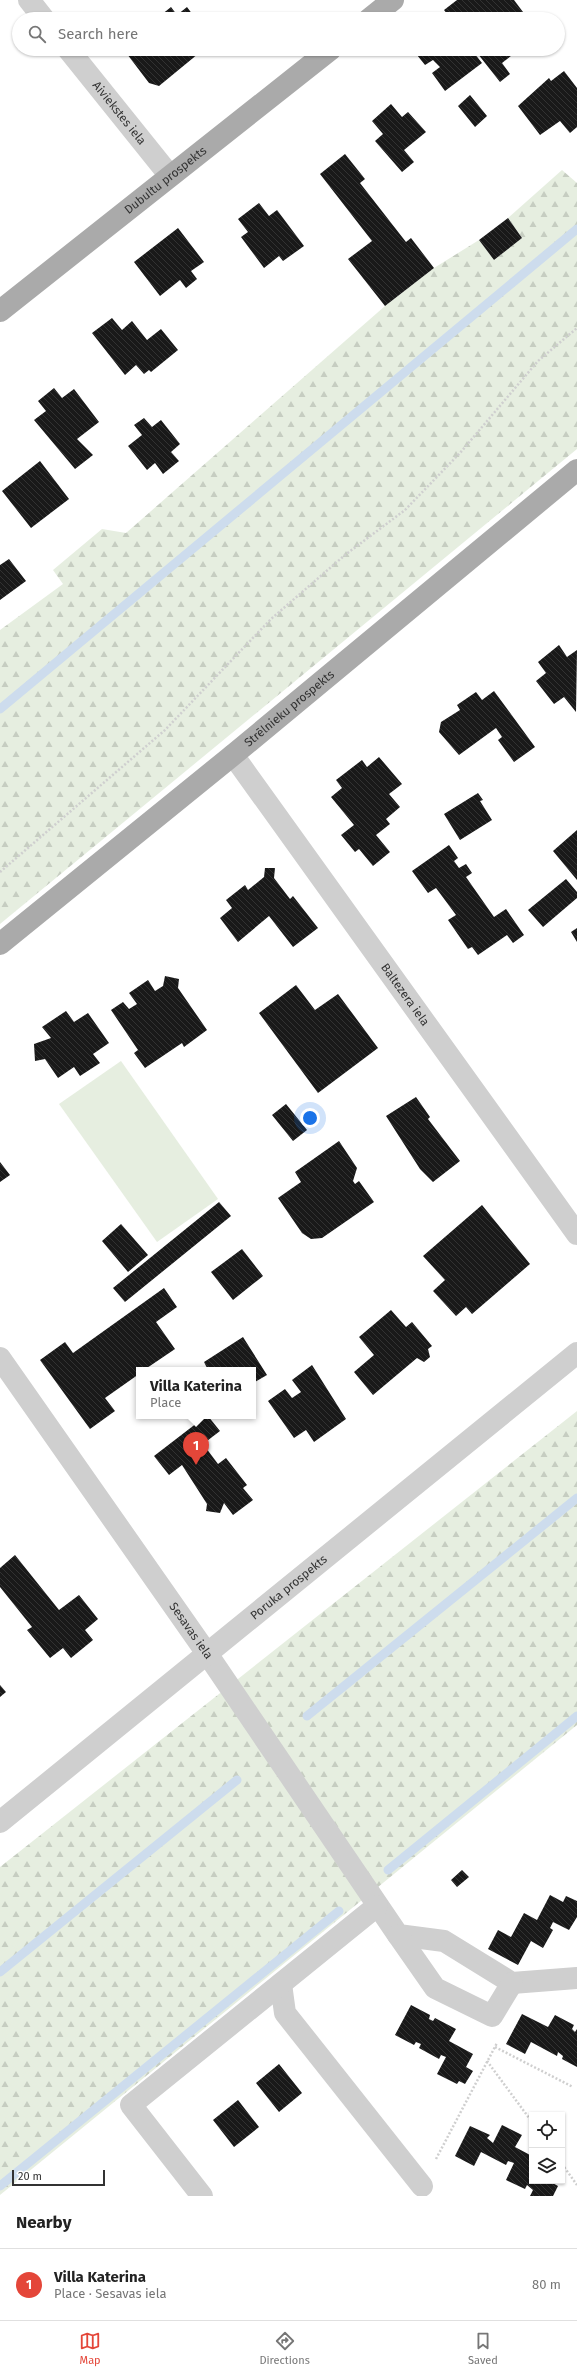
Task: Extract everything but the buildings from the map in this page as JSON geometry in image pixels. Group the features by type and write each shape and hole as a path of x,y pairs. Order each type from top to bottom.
{"main road":[{"path":"378,12 393,0"},
{"name":"Dubultu prospekts","path":"0,311 322,56"},
{"name":"Strēlnieku prospekts","path":"0,944 233,755 577,470"}],"street":[{"path":"29,0 38,12"},
{"name":"Aiviekstes iela","path":"74,56 170,176"},
{"name":"Baltezera iela","path":"233,755 577,1234"},
{"name":"Poruka prospekts","path":"0,1822 208,1655 577,1354"},
{"name":"Sesavas iela","path":"0,1358 208,1655 376,1906 435,1988 492,2016"},
{"path":"202,2196 130,2105 376,1906"},
{"path":"398,1935 444,1941 512,1983 577,1978"},
{"path":"492,2016 512,1983"},
{"path":"281,1984 285,2012 422,2186"}],"path":[{"path":"0,872 165,730 271,619 345,555 405,510 460,453 538,361 577,328"},
{"path":"422,2186 498,2041 492,2016"},
{"path":"495,2047 573,2087"},
{"path":"487,2061 529,2118"},
{"path":"565,2168 577,2185"}],"green space":[{"path":"562,170 577,183 577,449 0,924 0,630 63,584 53,570 102,529 126,533 385,306 434,268 479,240 494,260 522,238 508,218"},
{"path":"121,1061 218,1199 157,1242 59,1104"},
{"path":"577,1411 577,1725 0,2195 0,1867"}],"waterway":[{"path":"0,709 577,229"},
{"path":"307,1716 577,1498"},
{"path":"388,1870 577,1716"},
{"path":"0,1972 237,1780"},
{"path":"0,2186 339,1911"}],"place":[{"name":"Villa Katerina","path":"196,1465"}]}
